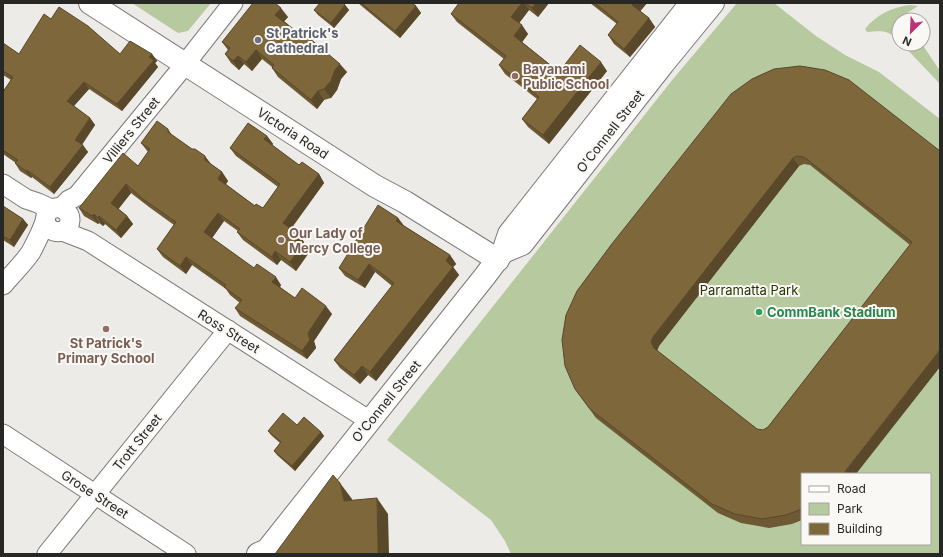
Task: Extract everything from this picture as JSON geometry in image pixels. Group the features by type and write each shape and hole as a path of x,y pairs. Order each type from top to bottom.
{"main road":[{"name":"Victoria Road","path":"90,3 189,59 409,191 500,256"},
{"name":"Victoria Road","path":"112,3 189,59"},
{"name":"O'Connell Street","path":"264,553 500,256 509,234 691,3"},
{"name":"O'Connell Street","path":"500,256 522,244 663,64 713,3"}],"street":[{"name":"Villiers Street","path":"57,219 76,202 77,196 233,3"},
{"path":"3,184 26,199 34,210 57,219 46,240 31,252 3,285"},
{"name":"Ross Street","path":"57,219 88,241 370,421"},
{"name":"Trott Street","path":"48,554 228,330"},
{"name":"Grose Street","path":"3,434 186,554"}],"green space":[{"path":"132,3 211,3 188,31 178,33"},
{"name":"Parramatta Park","path":"737,3 774,3 816,36 845,55 879,72 940,119 940,554 511,554 505,541 491,520 387,440 673,79"},
{"path":"910,5 918,6 909,12 891,12 891,34 880,31 867,32 865,29 879,16 885,12"},
{"path":"910,52 927,52 940,71 940,84"}],"building":[{"path":"253,3 275,3 281,8 275,15 299,34 301,31 340,64 335,70 331,81 324,89 318,91 311,100 272,68 274,65 256,50 246,62 238,56 233,61 225,54 230,48 222,42"},
{"path":"320,3 343,3 345,5 331,23 314,10"},
{"path":"361,3 412,3 416,6 395,31"},
{"path":"459,3 522,3 511,17 522,25 514,36 559,72 580,45 601,62 543,135 522,119 539,97 499,65 506,56 451,14"},
{"path":"525,3 536,3 532,8"},
{"path":"595,3 634,3 632,5 649,18 624,49 608,35 618,22"},
{"path":"59,7 88,26 120,54 130,41 152,54 149,57 154,60 117,104 84,82 67,101 90,118 75,140 83,145 50,187 15,163 18,160 3,150 3,92 13,77 3,71 3,43 19,54 44,14 51,19"},
{"name":"CommBank Stadium","path":"800,66 825,70 849,80 940,151 940,350 844,473 801,473 801,509 786,515 762,519 735,514 712,504 590,409 575,389 565,366 562,340 566,315 577,291 611,245 731,94 752,79 774,69","holes":["798,156 804,157 912,242 768,427 763,430 757,429 654,348 651,342 653,337 793,158"]},
{"path":"157,121 168,129 168,132 192,149 195,149 205,156 205,160 222,172 218,179 255,206 256,204 263,208 280,184 230,148 248,123 267,136 264,139 299,165 302,162 319,174 283,223 298,234 294,239 302,246 290,262 275,251 272,257 237,232 240,229 218,213 204,232 254,268 257,264 276,277 272,282 295,298 302,288 326,306 308,333 310,340 302,351 235,308 242,300 224,287 226,285 186,257 180,266 157,249 176,222 143,199 126,184 111,203 127,216 116,230 99,216 98,218 94,214 92,216 79,208 123,153 138,166 150,149 141,143"},
{"path":"378,205 398,218 396,221 450,255 446,261 453,267 370,372 362,366 354,375 334,360 394,283 369,264 358,280 339,268"},
{"path":"3,206 23,219 10,240 3,236"},
{"path":"283,413 297,425 304,417 321,432 292,466 274,451 281,442 268,431"},
{"path":"333,475 340,483 344,501 377,498 378,554 275,554"}],"place":[{"name":"St Patrick's Cathedral","path":"258,40"},
{"name":"Bayanami Public School","path":"515,76"},
{"name":"Our Lady of Mercy College","path":"281,240"},
{"name":"CommBank Stadium","path":"759,312"},
{"name":"St Patrick's Primary School","path":"106,329"}]}
